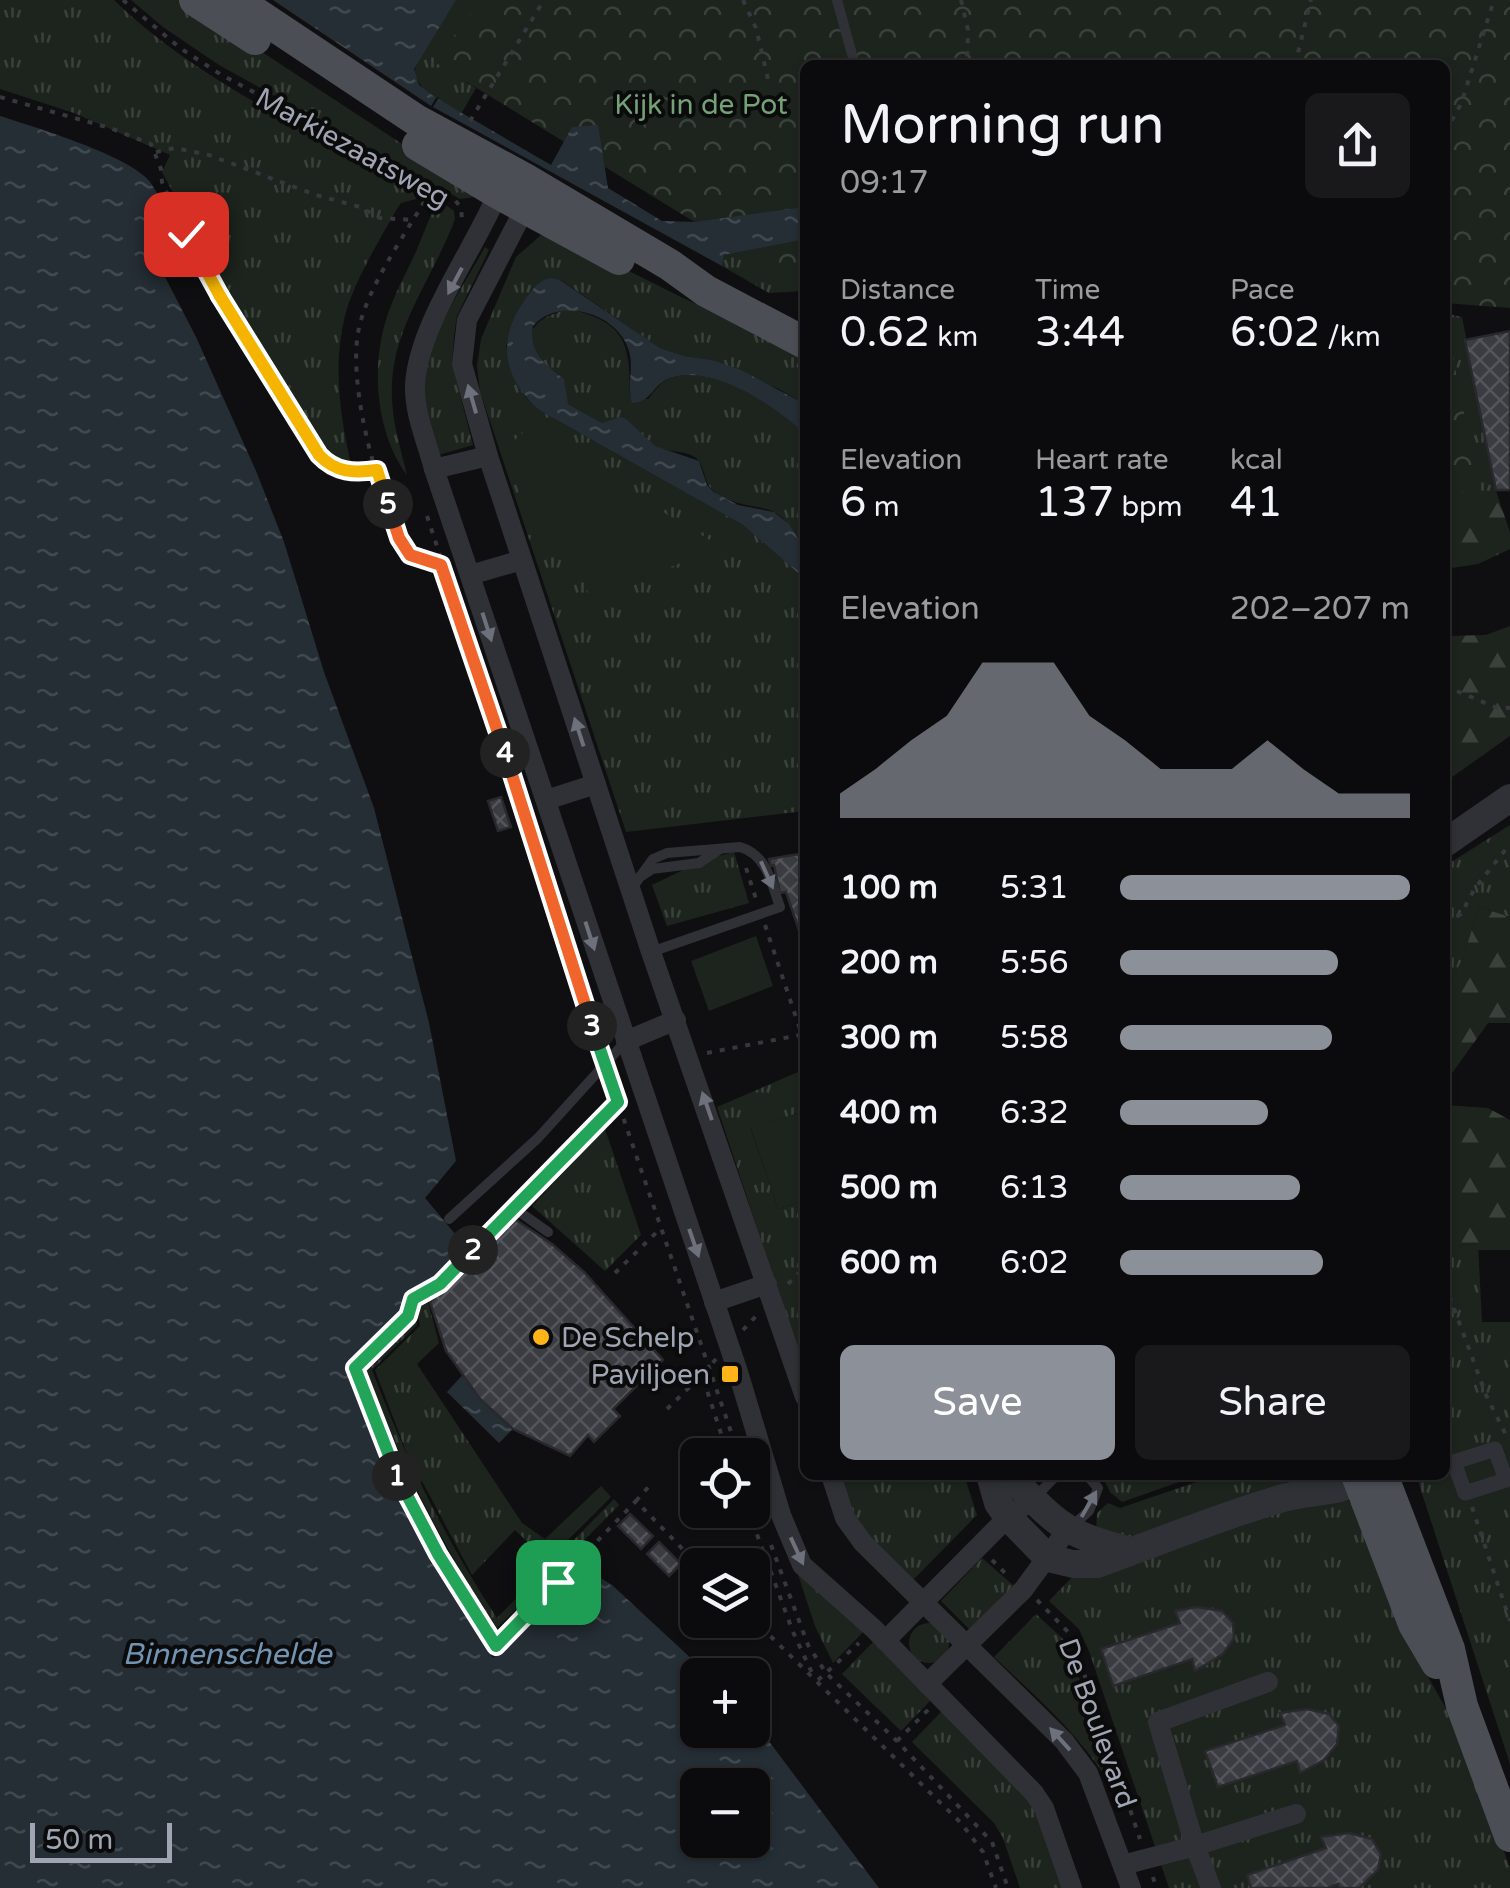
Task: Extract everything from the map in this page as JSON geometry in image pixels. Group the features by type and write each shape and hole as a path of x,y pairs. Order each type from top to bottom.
{"main road":[{"name":"Markiezaatsweg","path":"195,0 382,122 516,194 670,265 706,291 800,340"},
{"name":"Markiezaatsweg","path":"236,0 416,120 516,194"},
{"path":"1367,1480 1448,1649 1462,1706 1510,1836"}],"street":[{"path":"516,194 467,320 462,364 488,456 596,784 637,882 651,952 800,1382"},
{"path":"516,194 431,325 418,364 417,403 434,468 714,1302 781,1515 802,1565 879,1635 1034,1792 1044,1808 1072,1888"},
{"path":"434,468 488,456"},
{"path":"470,575 522,560"},
{"path":"546,800 596,784"},
{"path":"1450,840 1510,798"},
{"path":"626,1041 676,1020"},
{"path":"714,1302 767,1284"},
{"path":"1495,1449 1500,1464 1506,1480 1467,1492 1454,1462 1495,1449"},
{"name":"De Boulevard","path":"833,1480 845,1518 862,1544 1064,1742 1088,1773 1131,1888"},
{"path":"991,1480 998,1502 1008,1517 1048,1558 1074,1564 1097,1564 1286,1497 1354,1480"},
{"path":"1013,1480 1068,1530 1084,1539 1133,1551"},
{"path":"1286,1497 1312,1480"},
{"path":"879,1635 918,1596 1032,1500"},
{"path":"926,1684 1023,1590 1068,1530"},
{"path":"1211,1888 1158,1722 1268,1682"},
{"path":"1124,1865 1296,1814"}],"lane":[{"path":"837,0 854,60"},
{"path":"637,882 653,859 668,853 743,848 750,850 766,868 780,907 651,952"},
{"path":"449,1219 538,1138 626,1041"},
{"path":"514,1208 548,1232"},
{"path":"1032,1500 1052,1480"},
{"path":"1068,1530 1089,1511 1098,1488 1091,1480"}],"path":[{"name":"Markiezaatsweg","path":"123,0 140,18 220,74 454,200 461,208 462,222"},
{"path":"484,96 544,0"},
{"path":"743,0 756,28 768,79"},
{"path":"961,0 968,30 968,60"},
{"path":"1296,60 1311,0"},
{"path":"1450,123 1461,104 1494,0"},
{"path":"0,97 110,128 151,144 162,182 188,238 310,443 336,468 356,473 377,470"},
{"path":"156,152 175,148 209,155 360,207 380,218 415,218 372,296 358,333 362,420 399,538 410,555 441,565 548,879 605,1066 734,1438"},
{"path":"1450,688 1495,707 1510,708"},
{"path":"1450,920 1461,914 1475,888 1510,844"},
{"path":"743,848 743,860 800,1025"},
{"path":"702,1054 800,1035"},
{"path":"618,1102 440,1284 413,1299 408,1316 355,1368 390,1460 438,1554 496,1646 651,1484"},
{"path":"616,1273 661,1228"},
{"path":"1450,1298 1486,1395 1504,1428 1508,1462 1500,1464"},
{"path":"667,1409 702,1374"},
{"path":"1467,1492 1510,1621"},
{"path":"636,1501 682,1548"},
{"path":"754,1528 816,1681"},
{"path":"767,1536 808,1645 826,1673 897,1741 992,1842 1008,1888"},
{"name":"De Boulevard","path":"979,1548 1072,1635 1156,1888"},
{"path":"770,1636 976,1841 996,1888"},
{"path":"816,1681 826,1673"}],"green space":[{"path":"0,0 114,0 183,57 221,82 420,192 416,199 401,203 395,212 361,274 346,312 339,351 339,391 352,468 331,457 315,440 220,282 162,172 170,155 74,113 0,89"},
{"path":"131,0 183,0 466,186 474,197 460,199 219,65"},
{"path":"456,0 490,0 457,57 466,82 476,88 461,114 423,89 414,74 417,61"},
{"name":"Kijk in de Pot","path":"481,0 1510,0 1510,308 1450,303 1450,60 800,60 800,287 436,63"},
{"path":"439,200 454,211 455,219 408,320 394,362 393,407 407,475 389,440 379,400 381,339 392,303"},
{"path":"541,235 563,238 800,351 800,401 712,360 660,348 561,280 522,304 506,346 525,397 539,410 743,525 800,575 800,812 626,832 480,391 477,366 481,339 516,257"},
{"path":"800,240 800,291 769,293 722,266 724,255"},
{"path":"485,247 489,250 457,316 452,364 473,445 435,456 424,394 426,369 442,323"},
{"path":"570,309 614,329 626,349 630,397 648,399 671,378 706,377 761,400 800,430 800,542 776,513 734,502 713,491 695,457 660,448 627,424 602,423 568,404 562,378 544,364 531,343 534,328 548,316"},
{"path":"1450,314 1462,317 1496,491 1464,491 1450,471"},
{"path":"1450,342 1483,508 1450,483"},
{"path":"526,430 723,548 589,596 570,531 537,541 507,447"},
{"path":"1450,471 1464,490 1496,491 1510,532 1510,549 1478,564 1450,568"},
{"path":"1510,626 1510,736 1450,778 1450,636 1486,635"},
{"path":"1510,825 1510,917 1479,907 1462,961 1450,981 1450,863"},
{"path":"734,852 749,903 667,926 652,885 706,859"},
{"path":"1479,907 1510,917 1510,1023 1488,1023 1450,1076 1450,981 1462,961"},
{"path":"756,936 773,986 709,1011 691,961"},
{"path":"800,1071 800,1118 798,1113 751,1129 778,1209 800,1202 800,1357 717,1107"},
{"path":"1450,1105 1488,1108 1510,1120 1510,1250 1478,1250 1477,1244 1450,1247"},
{"path":"799,1113 800,1202 778,1209 751,1128"},
{"path":"605,1129 641,1235 605,1271 532,1206"},
{"path":"1478,1244 1482,1322 1510,1322 1510,1764 1418,1480 1450,1480 1450,1247"},
{"path":"426,1294 437,1295 428,1302 439,1343 417,1364 522,1523 545,1539 601,1486 611,1497 547,1561 515,1530 472,1575 406,1451 375,1370 420,1326 416,1304"},
{"path":"415,1316 417,1325 372,1370 427,1497 497,1618 614,1499 619,1505 497,1628 423,1501 364,1366"},
{"path":"841,1480 966,1480 977,1515 913,1580 859,1528"},
{"path":"1104,1480 1185,1480 1122,1502 1110,1492"},
{"path":"1202,1480 1286,1483 1137,1536 1096,1534 1097,1513 1108,1503 1120,1508"},
{"path":"1346,1498 1357,1509 1408,1641 1463,1739 1510,1868 1510,1888 1169,1888 1089,1651 1079,1629 1049,1601 1078,1571 1287,1506"},
{"path":"787,1541 863,1632 833,1663 815,1626"},
{"path":"982,1558 1014,1586 971,1631 941,1601"},
{"path":"1036,1614 1064,1640 1072,1657 1121,1802 1079,1742 994,1657"},
{"path":"929,1623 943,1629 949,1643 943,1657 929,1663 915,1657 909,1643 915,1629"},
{"path":"873,1642 932,1699 901,1731 842,1674"},
{"path":"943,1710 1030,1797 1066,1888 1020,1888 994,1823 912,1742"}],"water":[{"path":"273,0 456,0 414,69 419,85 436,98 431,106"},
{"path":"438,99 551,165 572,127 598,125 608,188 662,221 695,222 800,208 800,240 724,255 722,266 433,107"},
{"name":"Binnenschelde","path":"0,116 81,143 123,162 150,182 158,195 180,237 149,246 196,337 256,471 374,808 429,1023 456,1161 425,1198 466,1247 433,1283 421,1283 405,1300 405,1312 348,1366 395,1488 451,1593 493,1658 582,1567 612,1585 691,1658 680,1658 680,1748 770,1748 770,1743 879,1888 0,1888"},
{"path":"560,280 660,348 741,370 800,401 800,430 761,400 705,377 670,378 644,400 632,403 630,355 615,329 589,314 573,311 558,312 533,326 536,351 564,379 568,404 602,423 626,419 655,446 699,461 707,485 714,492 738,505 774,512 789,524 800,542 800,575 743,525 539,410 527,397 511,371 507,342 517,312 540,282"},
{"path":"468,1369 519,1423 499,1443 447,1392"}],"building":[{"path":"1510,331 1510,490 1496,490 1465,340"},
{"path":"501,797 511,827 498,831 488,801"},
{"path":"800,854 800,933 786,892 780,893 769,859"},
{"name":"De Schelp","path":"513,1218 584,1272 663,1360 613,1409 620,1416 594,1442 588,1435 570,1456 513,1429 480,1399 446,1351 430,1302"},
{"path":"630,1514 653,1536 641,1549 618,1526"},
{"path":"659,1542 680,1565 669,1576 647,1554"},
{"path":"1197,1607 1222,1611 1233,1623 1234,1638 1223,1654 1195,1671 1192,1659 1113,1686 1101,1649 1180,1623 1175,1611"},
{"path":"1307,1709 1329,1714 1339,1726 1337,1744 1324,1760 1300,1773 1297,1761 1218,1787 1205,1751 1285,1725 1280,1713"},
{"path":"1349,1833 1372,1839 1381,1854 1378,1870 1359,1888 1339,1888 1338,1884 1328,1888 1251,1888 1247,1875 1326,1848 1321,1837"}],"place":[{"name":"De Schelp","path":"541,1337"},
{"name":"Paviljoen","path":"730,1374"}],"route":[{"path":"186,234 221,298 319,455 347,472 377,470 399,538 410,555 441,565 548,879 618,1102 440,1284 413,1299 408,1316 355,1368 411,1506 496,1646 558,1582"}]}
